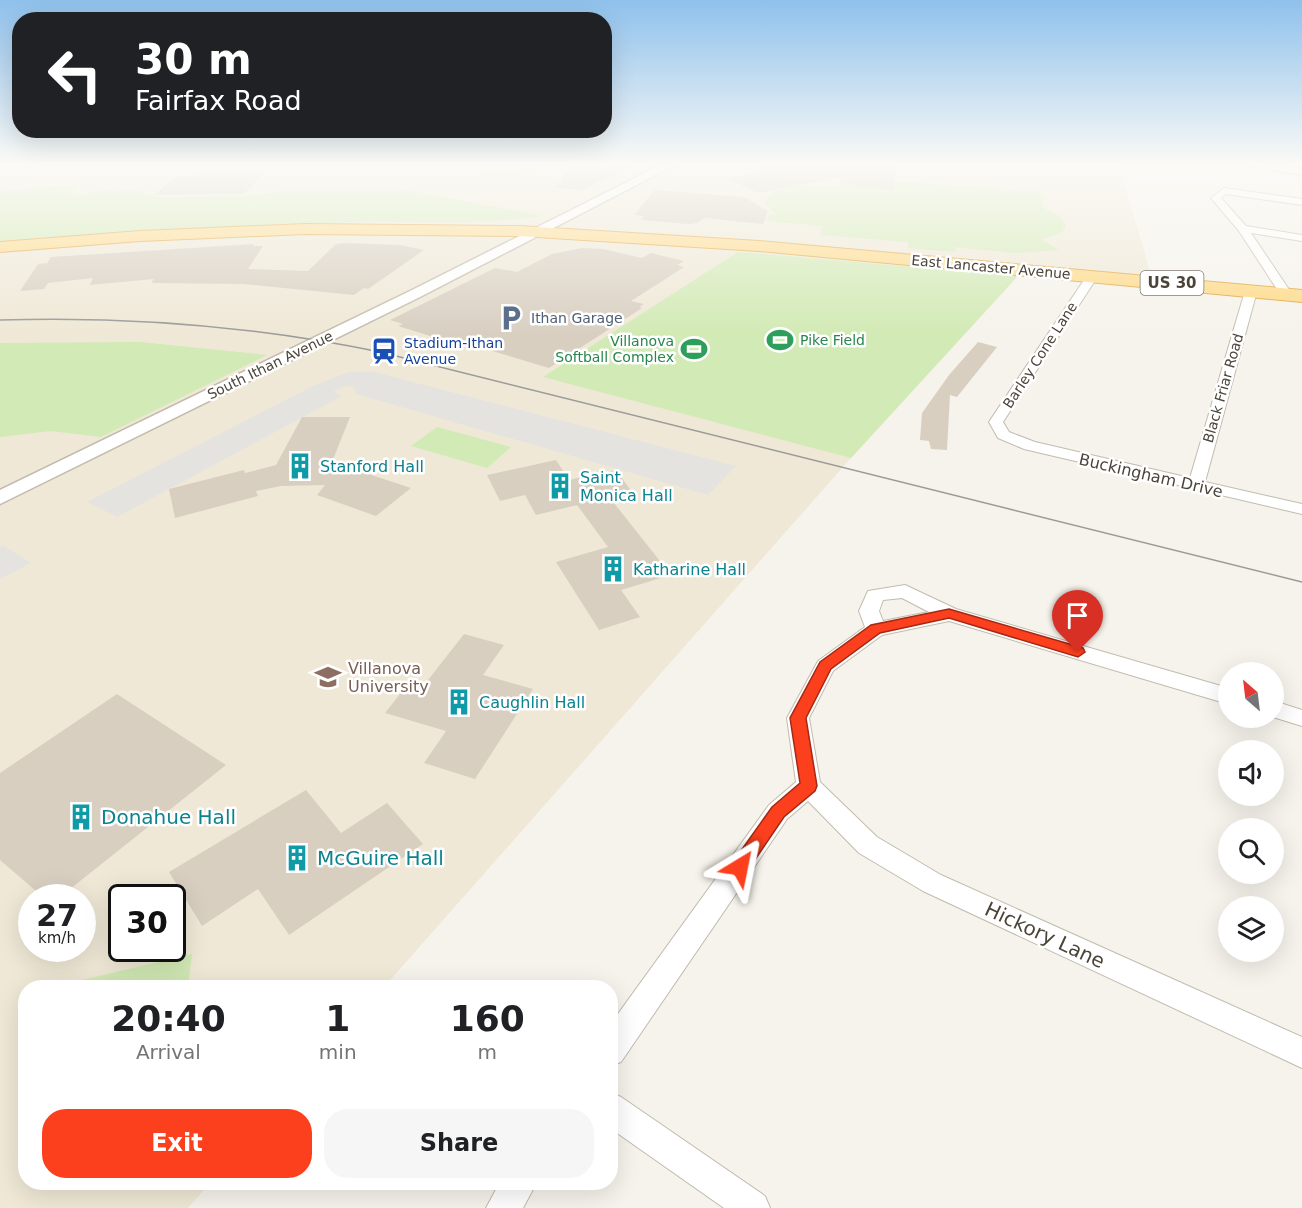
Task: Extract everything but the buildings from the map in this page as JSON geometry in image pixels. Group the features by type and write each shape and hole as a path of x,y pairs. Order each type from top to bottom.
{"highway":[{"name":"East Lancaster Avenue","path":"0,247 150,236 295,229 418,228 540,231 759,246 1294,295"}],"street":[{"name":"South Ithan Avenue","path":"0,498 559,221"},
{"path":"1237,221 1294,295"},
{"path":"1244,229 1302,238"},
{"name":"Barley Cone Lane","path":"1003,435 996,422 1088,276"},
{"name":"Black Friar Road","path":"1196,485 1251,291"},
{"name":"Buckingham Drive","path":"1003,435 1030,446 1302,509"},
{"path":"876,629 869,611 875,594 905,591 949,614 1218,693"},
{"path":"618,1040 778,812 809,786 798,718 825,666 876,629 949,614"},
{"path":"1284,712 1302,718"},
{"name":"Hickory Lane","path":"809,786 868,844 932,883 1302,1053"},
{"path":"618,1114 753,1208"},
{"path":"503,1208 515,1190"}],"shaded area":[{"name":"Villanova University","path":"0,221 1135,221 1153,282 1023,270 851,458 390,980 18,980 18,1190 204,1190 188,1208 0,1208"},
{"path":"349,372 374,372 736,466 708,495 356,394 354,387 344,386 334,391 342,396 117,517 87,502 315,385"},
{"path":"3,545 31,563 0,579 0,547"}],"green space":[{"path":"0,221 486,221 351,222 219,227 0,241"},
{"path":"770,221 1064,221 1066,227 1060,234 1041,239 1059,250 1015,253 956,247 955,252 908,248 908,242 820,235 823,226"},
{"name":"Pike Field","path":"738,252 1018,276 851,458 543,377"},
{"path":"140,342 267,355 101,437 51,431 0,437 0,343"},
{"path":"437,427 511,447 487,468 411,446"},
{"path":"192,954 189,980 82,980 158,962 186,962 186,955"}],"tram line":[{"path":"0,320 96,320 191,325 286,335 380,352 1302,582"}],"place":[{"name":"Ithan Garage","path":"511,318"},
{"name":"Pike Field","path":"780,340"},
{"name":"Villanova Softball Complex","path":"694,349"},
{"name":"Stadium-Ithan Avenue","path":"384,351"},
{"name":"Stanford Hall","path":"300,466"},
{"name":"Saint Monica Hall","path":"560,486"},
{"name":"Katharine Hall","path":"613,569"},
{"name":"Villanova University","path":"328,677"},
{"name":"Caughlin Hall","path":"459,702"},
{"name":"Donahue Hall","path":"81,817"},
{"name":"McGuire Hall","path":"297,858"}],"route":[{"path":"740,867 778,812 809,786 798,718 825,666 876,629 949,614 1078,652"}]}
